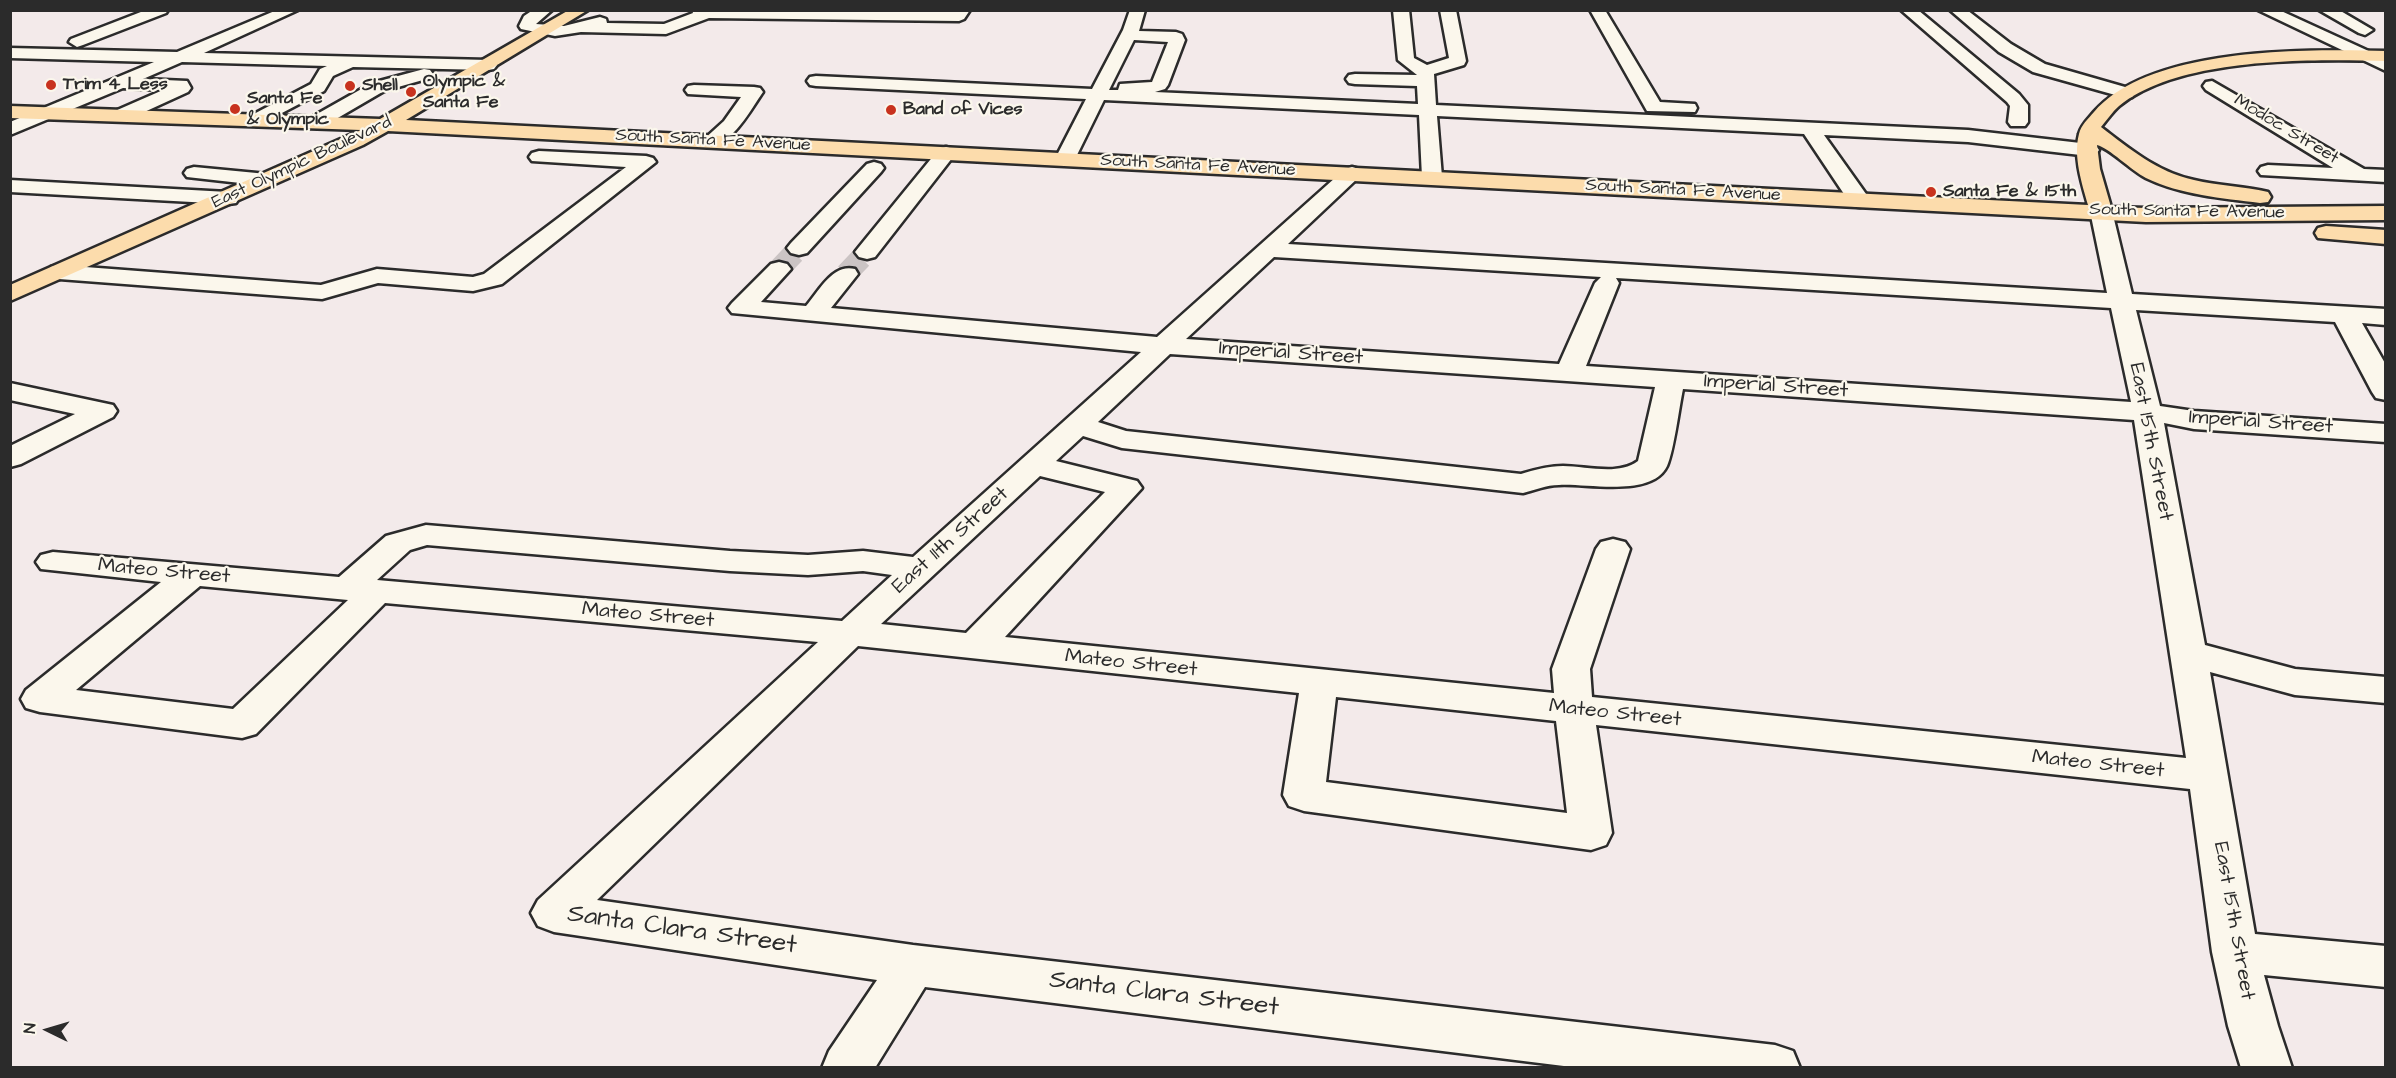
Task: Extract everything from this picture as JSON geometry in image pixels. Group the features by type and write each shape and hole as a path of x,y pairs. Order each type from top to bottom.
{"main road":[{"name":"East Olympic Boulevard","path":"10,294 228,198 387,124 581,10"},
{"path":"2357,213 2175,182 2141,166 2090,128 2109,104 2126,93 2158,78 2206,66 2259,59 2385,56"},
{"name":"South Santa Fe Avenue","path":"10,112 387,124 2160,215 2385,213"},
{"name":"East 15th Street","path":"2090,128 2089,150 2094,192 2101,211"},
{"path":"2160,215 2271,230 2385,237"}],"street":[{"path":"77,42 161,10"},
{"path":"10,129 291,10"},
{"path":"545,10 529,19 527,26 544,32 580,27 602,21 619,10"},
{"path":"580,27 666,29 703,12 959,16 963,10"},
{"path":"1065,159 1130,33 1138,10"},
{"path":"1401,10 1406,60 1425,76 1432,177"},
{"path":"1355,79 1425,76 1458,61 1448,10"},
{"path":"1597,10 1654,107 2039,123"},
{"path":"1908,10 2013,98 2019,105 2018,122"},
{"path":"1957,10 2006,48 2039,68 2126,93"},
{"path":"2265,10 2385,66"},
{"path":"2326,10 2365,30"},
{"path":"1100,91 1149,88 1159,85 1177,40 1176,37 1130,33"},
{"path":"10,53 349,62 482,69"},
{"path":"256,120 314,89 326,73 349,62"},
{"path":"317,122 413,76 436,68"},
{"path":"378,92 436,68"},
{"path":"816,81 1100,91 1968,136 2089,150"},
{"path":"119,83 181,85 182,88 122,116"},
{"name":"Modoc Street","path":"2212,86 2360,175"},
{"path":"314,89 434,97"},
{"path":"694,90 754,92 731,125 712,141"},
{"path":"1357,101 1428,107"},
{"path":"2068,126 2090,128"},
{"path":"1810,129 1860,201"},
{"path":"622,161 653,138"},
{"path":"867,252 946,153"},
{"path":"60,272 321,292 377,276 473,284 493,279 646,162 539,157"},
{"path":"799,248 874,168"},
{"path":"2268,171 2385,176"},
{"path":"178,172 267,180"},
{"name":"East 11th Street","path":"554,912 849,634 1166,346 1352,173"},
{"path":"10,186 228,198"},
{"name":"East 15th Street","path":"2101,211 2147,412 2209,776 2235,952 2266,1068"},
{"path":"1270,250 2385,317"},
{"name":"Imperial Street","path":"779,269 741,308 1166,346 2147,412 2194,420 2385,433"},
{"path":"813,314 846,274"},
{"path":"1569,373 1607,283"},
{"path":"2343,314 2385,392"},
{"path":"1079,425 1122,440 1523,484 1550,476 1563,475 1631,477 1647,471 1652,465 1671,380"},
{"path":"10,390 103,411 10,459"},
{"path":"974,647 1126,488 1035,465"},
{"path":"192,575 40,699 243,724 361,591 398,543 426,535 729,561 808,566 863,561 921,568"},
{"path":"1319,684 1305,795 1590,833 1571,669 1613,549"},
{"name":"Mateo Street","path":"53,562 849,634 2209,776"},
{"path":"2187,652 2295,682 2385,690"},
{"name":"Santa Clara Street","path":"554,912 913,965 1775,1068"},
{"path":"2235,952 2385,967"},
{"path":"847,1068 913,965"}],"tunnel":[{"path":"779,269 799,248"},
{"path":"846,274 867,252"}],"place":[{"name":"Trim 4 Less","path":"51,85"},
{"name":"Shell","path":"350,86"},
{"name":"Olympic & Santa Fe","path":"411,92"},
{"name":"Santa Fe & Olympic","path":"235,109"},
{"name":"Band of Vices","path":"891,110"},
{"name":"Santa Fe & 15th","path":"1931,192"}]}
